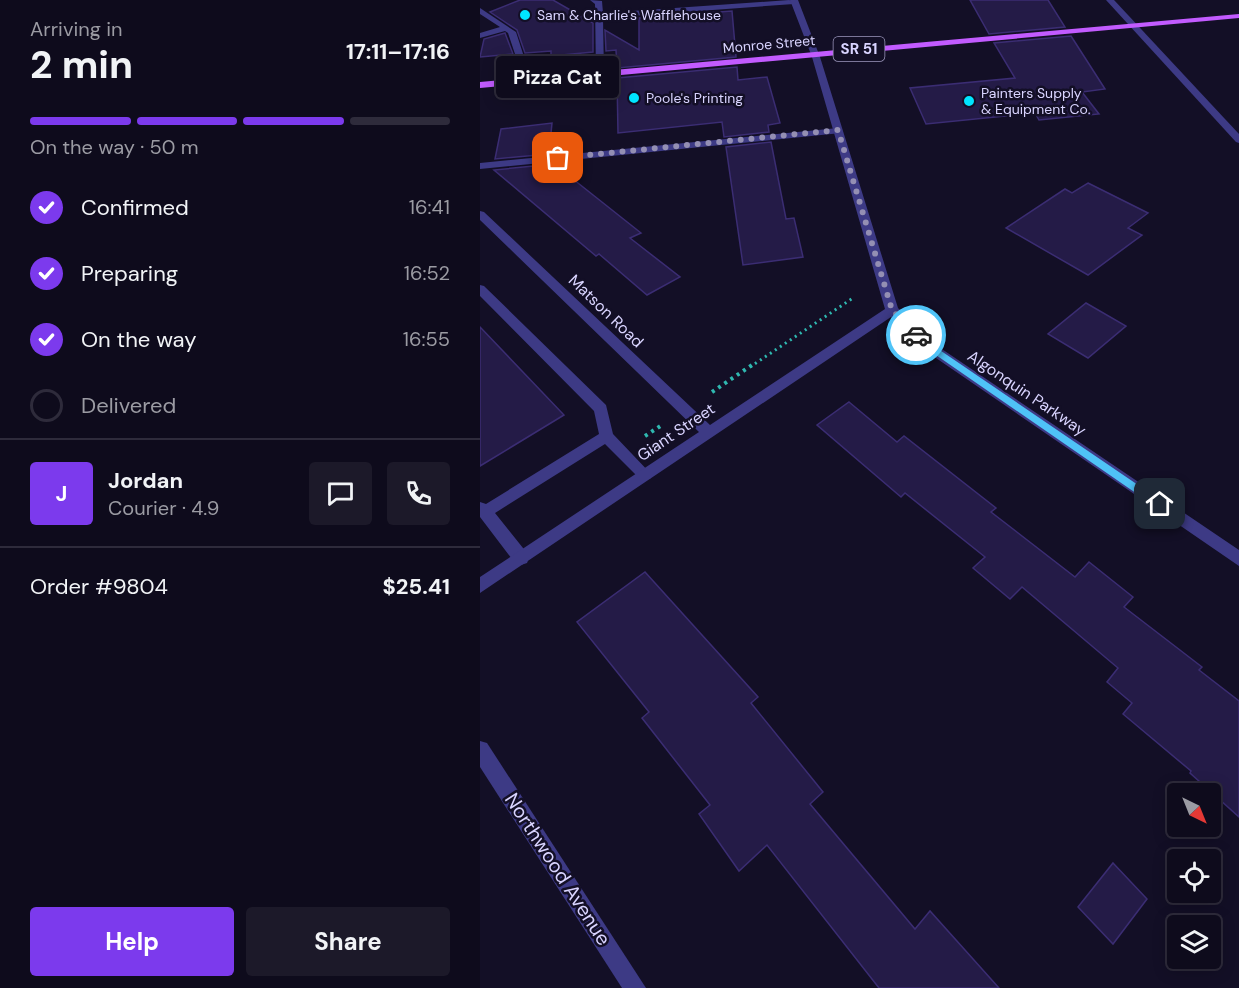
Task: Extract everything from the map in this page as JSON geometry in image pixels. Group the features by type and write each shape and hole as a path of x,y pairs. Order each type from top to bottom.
{"main road":[{"name":"Monroe Street","path":"480,85 1239,16"}],"street":[{"path":"594,0 599,3 600,74"},
{"path":"1110,0 1239,140"},
{"path":"600,16 794,1"},
{"name":"Algonquin Parkway","path":"794,1 814,53 892,310 922,342 1239,559"},
{"path":"480,10 507,28 516,38 522,63 519,81"},
{"path":"480,36 507,28"},
{"path":"480,166 838,130"},
{"name":"Matson Road","path":"480,214 708,432"},
{"path":"480,289 601,409 606,436 645,475"},
{"name":"Giant Street","path":"480,585 892,310"},
{"path":"521,558 482,510 606,436"},
{"name":"Northwood Avenue","path":"480,750 635,988"}],"path":[{"path":"712,392 853,298"}],"building":[{"path":"520,0 553,0 593,23 593,52 551,56 551,51 525,53 517,30 490,12"},
{"path":"970,0 1048,0 1065,27 989,34"},
{"path":"732,11 736,57 617,68 616,50 606,51 605,30 639,50 639,18"},
{"path":"505,33 513,54 480,57 484,39"},
{"path":"1071,36 1105,89 1082,92 1099,114 1039,120 1035,113 926,124 910,88 1015,78 994,43"},
{"path":"737,67 738,80 767,77 780,123 768,125 769,132 724,137 722,122 618,133 617,78"},
{"path":"552,123 549,154 495,159 501,129"},
{"path":"771,142 786,219 794,218 803,257 743,265 726,147"},
{"path":"554,164 641,233 630,238 680,277 647,295 599,254 596,256 494,170"},
{"path":"1088,183 1148,213 1128,228 1142,235 1088,275 1006,228 1065,189 1072,193"},
{"path":"1086,303 1126,326 1088,358 1048,334"},
{"path":"480,327 564,415 480,466"},
{"path":"849,402 897,442 904,436 996,508 991,512 1075,577 1089,562 1133,597 1124,607 1202,667 1199,670 1239,701 1239,817 1221,801 1221,783 1201,783 1190,773 1191,771 1123,714 1132,703 1107,682 1118,668 1022,587 1010,599 973,568 985,557 905,493 901,497 817,425"},
{"path":"645,572 758,697 751,703 823,792 810,804 915,929 930,911 999,988 879,988 767,845 739,871 699,814 710,805 642,718 649,712 577,622"},
{"path":"1113,863 1147,899 1113,944 1078,907"}],"way so far":[{"path":"558,158 838,130 892,310 916,335"}],"place":[{"name":"Sam & Charlie's Wafflehouse","path":"525,15"},
{"name":"Poole's Printing","path":"634,98"},
{"name":"Painters Supply & Equipment Co.","path":"969,101"},
{"name":"Pizza Cat","path":"558,158"}],"route":[{"path":"916,335 922,342 1160,504"}]}
